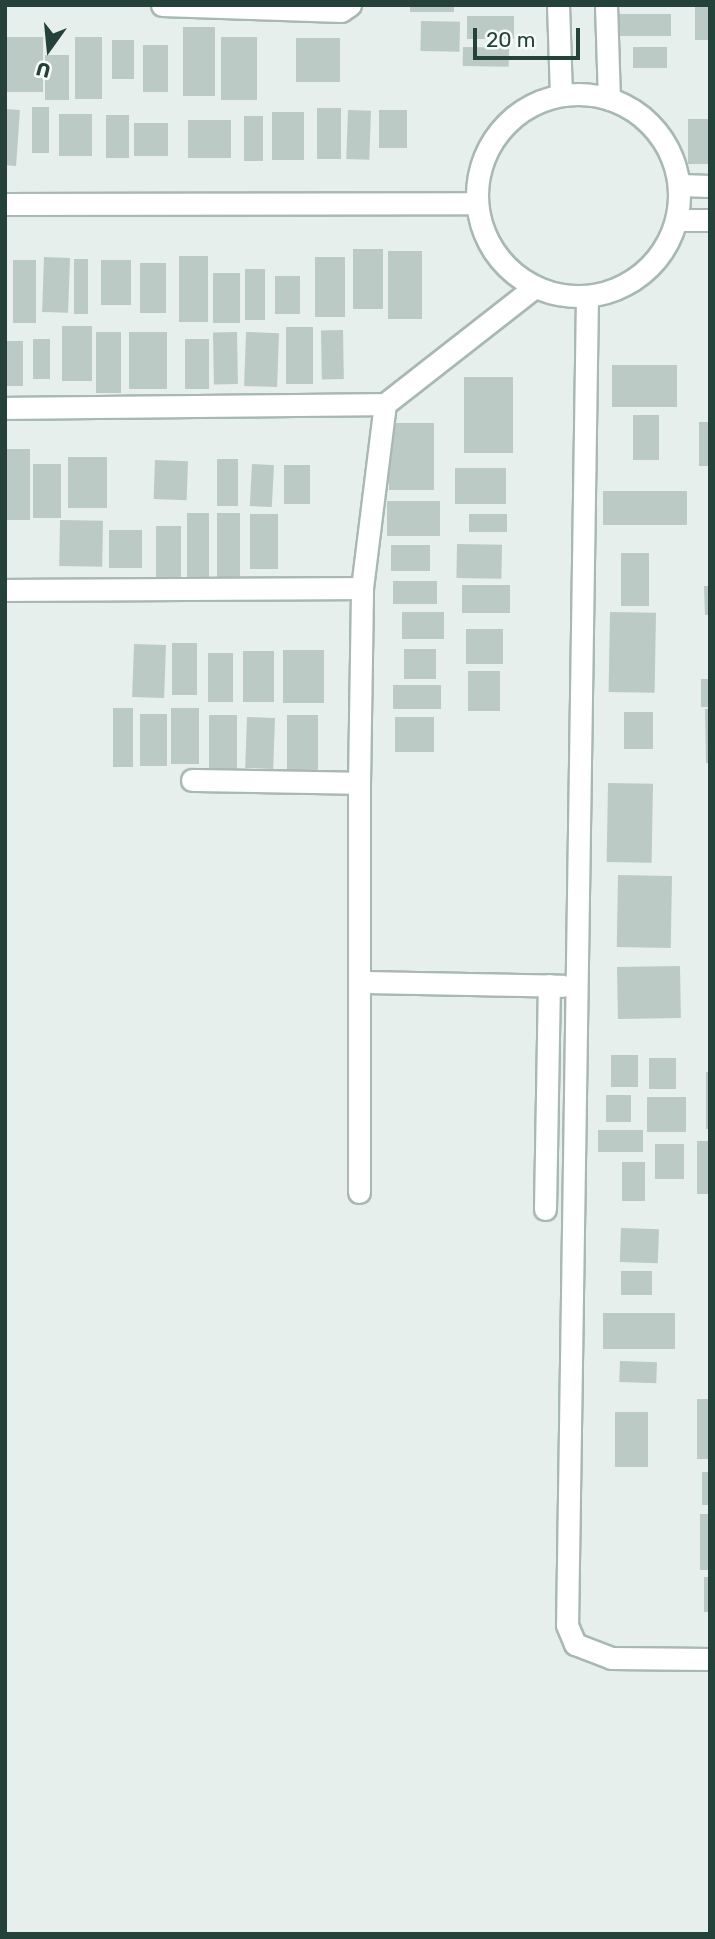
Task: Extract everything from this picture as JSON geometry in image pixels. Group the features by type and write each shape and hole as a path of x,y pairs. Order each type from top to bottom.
{"street":[{"path":"162,5 341,11 350,5"},
{"path":"558,5 561,95"},
{"path":"606,5 609,99"},
{"path":"561,95 609,99 635,111 657,132 680,185 677,220 670,240 644,272 627,284 587,296 535,287 495,253 477,203 485,154 498,133 537,102 561,95"},
{"path":"680,185 710,186"},
{"path":"5,204 477,203"},
{"path":"677,220 710,220"},
{"path":"5,408 385,404 535,287"},
{"path":"587,296 567,1625 575,1644 611,1658 710,1660"},
{"path":"359,1192 362,587 385,404"},
{"path":"5,590 362,587"},
{"path":"192,780 359,783"},
{"path":"362,982 576,986"},
{"path":"545,1209 549,985"}],"building":[{"path":"410,5 454,5 454,12 410,12"},
{"path":"695,5 710,5 710,40 695,40"},
{"path":"618,14 671,14 671,36 618,36"},
{"path":"467,16 514,16 514,39 467,39"},
{"path":"421,21 460,22 459,52 420,51"},
{"path":"183,27 215,27 215,96 183,96"},
{"path":"5,37 43,37 43,92 5,92"},
{"path":"75,37 102,37 102,99 75,99"},
{"path":"221,37 257,37 257,100 221,100"},
{"path":"296,38 340,38 340,82 296,82"},
{"path":"112,40 134,40 134,79 112,79"},
{"path":"143,45 168,45 168,92 143,92"},
{"path":"463,47 509,48 509,67 463,66"},
{"path":"633,47 667,47 667,68 633,68"},
{"path":"45,55 69,55 69,100 45,100"},
{"path":"32,107 49,107 49,153 32,153"},
{"path":"317,108 341,108 341,159 317,159"},
{"path":"5,109 20,110 16,166 5,165"},
{"path":"348,110 371,111 369,160 346,159"},
{"path":"379,110 407,110 407,148 379,148"},
{"path":"272,112 304,112 304,160 272,160"},
{"path":"59,114 92,114 92,156 59,156"},
{"path":"106,115 129,115 129,158 106,158"},
{"path":"244,116 263,116 263,161 244,161"},
{"path":"688,119 710,119 710,164 688,164"},
{"path":"188,120 231,120 231,158 188,158"},
{"path":"134,123 168,123 168,156 134,156"},
{"path":"353,249 383,249 383,309 353,309"},
{"path":"388,251 422,251 422,319 388,319"},
{"path":"179,256 208,256 208,322 179,322"},
{"path":"44,257 70,258 68,313 42,312"},
{"path":"315,257 345,257 345,317 315,317"},
{"path":"74,259 88,259 88,314 74,314"},
{"path":"13,260 36,260 36,323 13,323"},
{"path":"101,260 131,260 131,305 101,305"},
{"path":"140,263 166,263 166,313 140,313"},
{"path":"245,269 265,269 265,320 245,320"},
{"path":"213,273 240,273 240,323 213,323"},
{"path":"275,276 300,276 300,314 275,314"},
{"path":"62,326 92,326 92,381 62,381"},
{"path":"286,327 313,327 313,384 286,384"},
{"path":"321,330 343,330 344,379 322,379"},
{"path":"96,332 121,332 121,393 96,393"},
{"path":"129,332 167,332 167,389 129,389"},
{"path":"213,332 237,332 238,384 214,384"},
{"path":"246,332 279,333 277,387 244,386"},
{"path":"33,339 50,339 50,379 33,379"},
{"path":"185,339 209,339 209,389 185,389"},
{"path":"6,341 23,341 23,386 6,386"},
{"path":"612,365 677,365 677,407 612,407"},
{"path":"464,377 513,377 513,453 464,453"},
{"path":"633,415 659,415 659,460 633,460"},
{"path":"699,422 710,422 710,466 699,466"},
{"path":"389,423 434,423 434,490 389,490"},
{"path":"5,449 30,449 30,520 5,520"},
{"path":"68,457 107,457 107,508 68,508"},
{"path":"217,459 238,459 238,506 217,506"},
{"path":"155,460 188,461 187,500 154,499"},
{"path":"33,464 61,464 61,518 33,518"},
{"path":"252,464 274,465 272,507 250,506"},
{"path":"284,465 310,465 310,504 284,504"},
{"path":"455,468 506,468 506,504 455,504"},
{"path":"603,491 687,491 687,525 603,525"},
{"path":"387,501 440,501 440,536 387,536"},
{"path":"187,513 209,513 209,580 187,580"},
{"path":"217,513 240,513 240,577 217,577"},
{"path":"250,514 278,514 278,569 250,569"},
{"path":"469,514 507,514 507,532 469,532"},
{"path":"60,520 103,521 102,567 59,566"},
{"path":"156,526 181,526 181,581 156,581"},
{"path":"109,530 142,530 142,568 109,568"},
{"path":"457,544 502,545 501,579 456,578"},
{"path":"391,545 430,545 430,571 391,571"},
{"path":"621,553 649,553 649,606 621,606"},
{"path":"393,581 437,581 437,604 393,604"},
{"path":"462,585 510,585 510,613 462,613"},
{"path":"704,586 710,586 710,615 705,615"},
{"path":"402,612 444,612 444,639 402,639"},
{"path":"610,612 656,613 655,693 609,692"},
{"path":"466,629 503,629 503,664 466,664"},
{"path":"172,643 197,643 197,695 172,695"},
{"path":"134,644 166,645 164,698 132,697"},
{"path":"404,649 436,649 436,679 404,679"},
{"path":"283,650 324,650 324,703 283,703"},
{"path":"243,651 274,651 274,702 243,702"},
{"path":"208,653 233,653 233,702 208,702"},
{"path":"468,671 500,671 500,711 468,711"},
{"path":"701,679 710,679 710,707 701,707"},
{"path":"393,685 441,685 441,709 393,709"},
{"path":"113,708 133,708 133,767 113,767"},
{"path":"171,708 199,708 199,764 171,764"},
{"path":"705,709 710,709 710,763 706,763"},
{"path":"624,712 653,712 653,749 624,749"},
{"path":"140,714 167,714 167,766 140,766"},
{"path":"209,715 237,715 237,775 209,775"},
{"path":"287,715 318,715 318,780 287,780"},
{"path":"247,717 275,718 273,769 245,768"},
{"path":"395,717 434,717 434,752 395,752"},
{"path":"608,783 653,784 652,863 607,862"},
{"path":"618,875 672,876 671,948 617,947"},
{"path":"680,966 681,1018 618,1019 617,967"},
{"path":"611,1055 638,1055 638,1087 611,1087"},
{"path":"649,1058 676,1058 676,1089 649,1089"},
{"path":"706,1072 710,1072 710,1129 706,1129"},
{"path":"606,1095 631,1095 631,1122 606,1122"},
{"path":"647,1097 686,1097 686,1132 647,1132"},
{"path":"598,1130 643,1130 643,1152 598,1152"},
{"path":"697,1141 710,1141 710,1194 697,1194"},
{"path":"655,1144 684,1144 684,1179 655,1179"},
{"path":"622,1162 645,1162 645,1201 622,1201"},
{"path":"621,1228 659,1229 658,1263 620,1262"},
{"path":"621,1271 652,1271 652,1295 621,1295"},
{"path":"603,1313 675,1313 675,1349 603,1349"},
{"path":"620,1361 657,1362 656,1383 619,1382"},
{"path":"697,1399 710,1399 710,1459 697,1459"},
{"path":"615,1412 648,1412 648,1467 615,1467"},
{"path":"702,1472 710,1472 710,1505 702,1505"},
{"path":"700,1514 710,1514 710,1570 700,1570"},
{"path":"704,1577 710,1577 710,1612 704,1612"}]}
